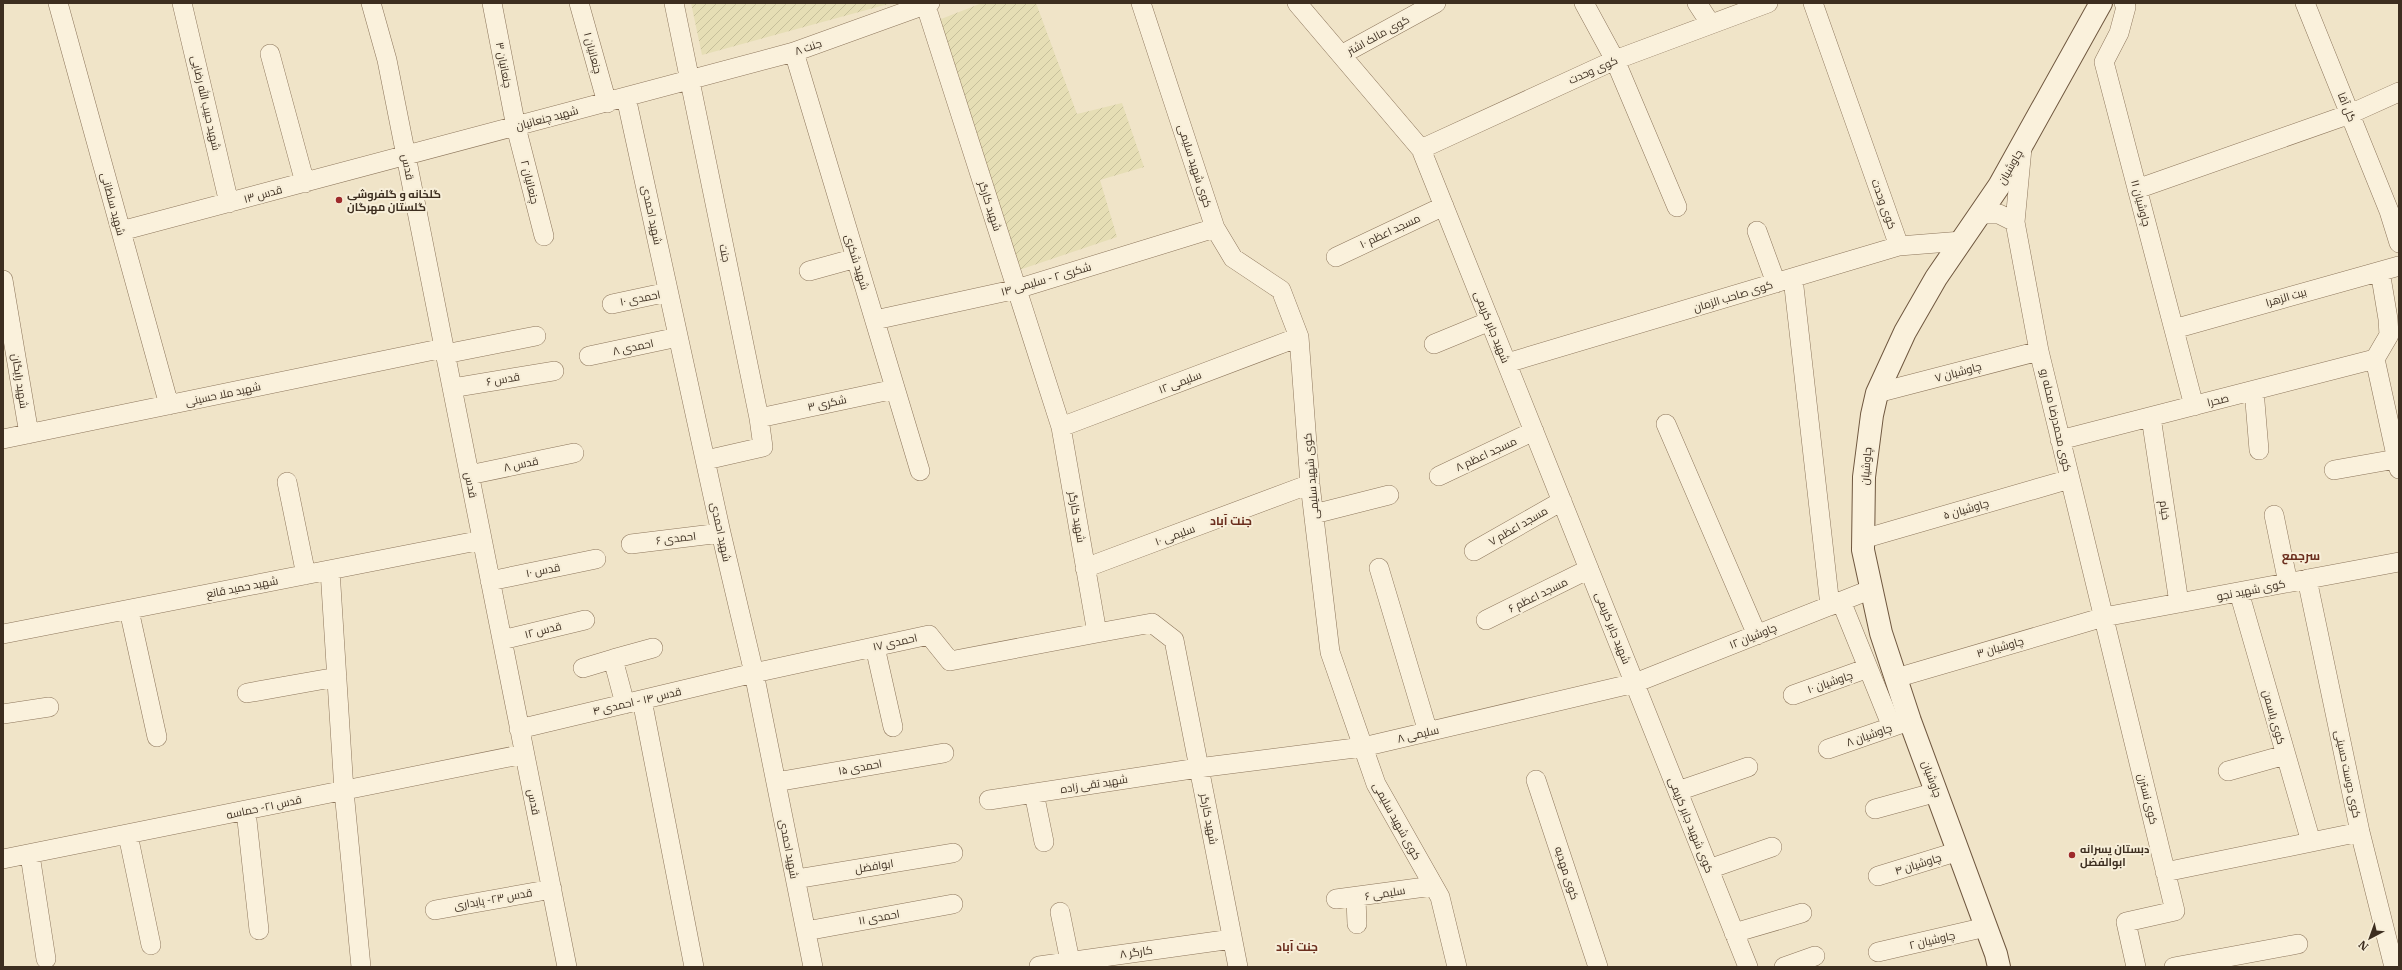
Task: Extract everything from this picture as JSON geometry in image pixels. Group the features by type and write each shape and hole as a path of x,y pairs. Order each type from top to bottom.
{"main road":[{"name":"چاوشیان","path":"1999,967 1937,792 1901,724 1896,678 1881,633 1863,550 1864,477 1872,414 1878,393 1905,332 1936,278 1981,214 2022,146 2101,3"}],"street":[{"name":"شهید سلطانی","path":"58,3 169,405"},
{"name":"شهید حبیب الله رضایی","path":"182,3 229,203"},
{"name":"قدس","path":"371,3 387,60 567,967"},
{"name":"چنعانیان ۳","path":"492,3 516,127"},
{"name":"چنعانیان ۱","path":"579,3 606,103"},
{"name":"جنت","path":"674,3 759,418 763,447 706,460"},
{"name":"کوی شهید سلیمی","path":"1141,3 1215,228 1233,258 1281,290 1299,337 1310,484 1330,652 1376,784 1440,897 1457,967"},
{"name":"شهید جابر کریمی","path":"1297,3 1421,149 1635,683"},
{"name":"کوی مالک اشتر","path":"1341,55 1436,3"},
{"path":"1584,3 1615,60 1677,207"},
{"path":"1697,3 1710,23"},
{"name":"کوی وحدت","path":"1421,149 1615,60 1710,23 1768,3"},
{"name":"کوی وحدت","path":"1813,3 1899,246"},
{"name":"چاوشیان ۱۱","path":"2124,3 2126,7 2119,33 2104,62 2194,406"},
{"name":"گل آقا","path":"2305,3 2350,114 2394,209 2399,243"},
{"name":"جنت ۸","path":"689,81 794,52 926,4"},
{"name":"شهید کارگر","path":"926,4 1061,427 1097,633 1152,623 1174,640 1238,967"},
{"name":"شهید شکری","path":"794,52 920,471"},
{"path":"270,54 305,183"},
{"name":"شهید چنعانیان","path":"406,156 689,81"},
{"path":"2137,189 2350,114 2399,92"},
{"name":"شهید احمدی","path":"626,97 721,533 754,673 813,967"},
{"name":"چنعانیان ۲","path":"516,127 544,236"},
{"name":"کوی محمدرضا محله رو","path":"2022,146 2015,222 2039,351 2104,617"},
{"name":"قدس ۱۳","path":"121,231 406,156"},
{"name":"مسجد اعظم ۱۰","path":"1336,257 1444,206"},
{"path":"1981,214 1999,214 2015,222"},
{"name":"شکری ۲ - سلیمی ۱۴","path":"875,320 1017,289 1215,228"},
{"path":"1757,231 1784,280 1835,604 1868,668 1901,724"},
{"name":"کوی صاحب الزمان","path":"1507,363 1899,246 1962,241"},
{"path":"808,271 856,258"},
{"name":"بیت الزهرا","path":"2174,329 2399,266"},
{"path":"2334,470 2398,464 2392,407 2375,359 2389,335 2388,319 2380,271"},
{"name":"شهید رایگان","path":"3,280 29,434"},
{"name":"احمدی ۱۰","path":"612,304 668,292"},
{"path":"1434,344 1490,322"},
{"name":"شهید ملا حسینی","path":"3,440 169,405 444,351 536,336"},
{"name":"احمدی ۸","path":"589,356 678,337"},
{"name":"سلیمی ۱۲","path":"1061,427 1299,337"},
{"name":"چاوشیان ۷","path":"1878,393 2039,351"},
{"name":"صحرا","path":"2060,440 2375,359"},
{"name":"قدس ۶","path":"452,388 554,371"},
{"name":"شکری ۳","path":"759,418 895,389"},
{"path":"2254,390 2259,450"},
{"name":"خیام","path":"2151,416 2178,603"},
{"path":"1666,424 1757,634"},
{"name":"مسجد اعظم ۸","path":"1439,476 1534,432"},
{"name":"قدس ۸","path":"469,475 574,453"},
{"name":"چاوشیان ۵","path":"1863,539 2070,479"},
{"path":"287,482 306,575"},
{"name":"سلیمی ۱۰","path":"1085,568 1310,484"},
{"path":"1314,514 1389,495"},
{"name":"مسجد اعظم ۷","path":"1474,551 1562,501"},
{"path":"2274,515 2288,583"},
{"name":"احمدی ۶","path":"631,544 721,533"},
{"name":"شهید حمید قانع","path":"3,634 482,540"},
{"name":"قدس ۱۰","path":"490,580 596,559"},
{"name":"کوی شهید نجو","path":"2104,617 2399,562"},
{"path":"1379,568 1428,732"},
{"path":"330,570 344,791 361,967"},
{"name":"مسجد اعظم ۶","path":"1486,620 1589,570"},
{"name":"کوی دوست حسینی","path":"2307,579 2360,832 2394,967"},
{"name":"چاوشیان ۱۲","path":"1635,683 1872,589"},
{"name":"کوی یاسمن","path":"2239,592 2311,842"},
{"path":"129,610 157,737"},
{"name":"چاوشیان ۳","path":"1896,678 2104,617"},
{"name":"کوی نسترن","path":"2104,617 2175,911 2126,922 2136,967"},
{"name":"قدس ۱۲","path":"502,640 585,620"},
{"name":"احمدی ۱۷","path":"754,673 929,635 950,661 1097,633"},
{"path":"874,647 893,727"},
{"path":"583,668 653,648"},
{"path":"613,659 634,702 694,967"},
{"name":"چاوشیان ۱۰","path":"1793,695 1868,668"},
{"name":"قدس ۱۴ - احمدی ۴","path":"519,729 754,673"},
{"path":"248,693 337,677"},
{"name":"سلیمی ۸","path":"1198,768 1363,747 1635,683"},
{"name":"کوی شهید جابر کریمی","path":"1635,683 1748,967"},
{"path":"3,714 49,707"},
{"name":"چاوشیان ۸","path":"1828,749 1901,724"},
{"name":"احمدی ۱۵","path":"776,782 944,753"},
{"name":"قدس ۲۱- حماسه","path":"3,859 30,855 524,754"},
{"path":"2228,771 2285,755"},
{"path":"1678,791 1748,767"},
{"name":"شهید تقی زاده","path":"989,800 1198,768"},
{"name":"کوی مهدیه","path":"1536,780 1598,967"},
{"path":"1875,809 1937,792"},
{"path":"1034,793 1044,842"},
{"path":"246,811 259,930"},
{"path":"2165,872 2360,832"},
{"path":"128,835 151,945"},
{"path":"1709,869 1772,846"},
{"name":"چاوشیان ۴","path":"1878,876 1959,852"},
{"name":"ابوافضل","path":"796,879 953,854"},
{"path":"30,855 46,958"},
{"name":"سلیمی ۶","path":"1336,899 1356,898 1433,886"},
{"name":"قدس ۲۳- پایداری","path":"435,910 552,889"},
{"path":"1356,898 1357,924"},
{"name":"احمدی ۱۱","path":"806,931 953,904"},
{"path":"1060,912 1070,962"},
{"path":"1734,933 1802,912"},
{"name":"چاوشیان ۲","path":"1878,952 1986,927"},
{"name":"کارگر ۸","path":"1039,966 1232,938"},
{"path":"2174,967 2298,944"},
{"path":"1784,967 1815,956"}],"shaded area":[{"path":"691,3 892,3 702,55"},
{"path":"982,3 1036,3 1077,114 1122,103 1144,167 1100,180 1117,237 1019,270 936,21"}],"place":[{"name":"گلخانه و گلفروشی گلستان مهرگان","path":"339,200"},
{"name":"دبستان پسرانه ابوالفضل","path":"2072,855"}],"district":[{"name":"جنت آباد","path":"1231,521"},
{"name":"سرجمع","path":"2301,556"},
{"name":"جنت آباد","path":"1297,947"}]}
